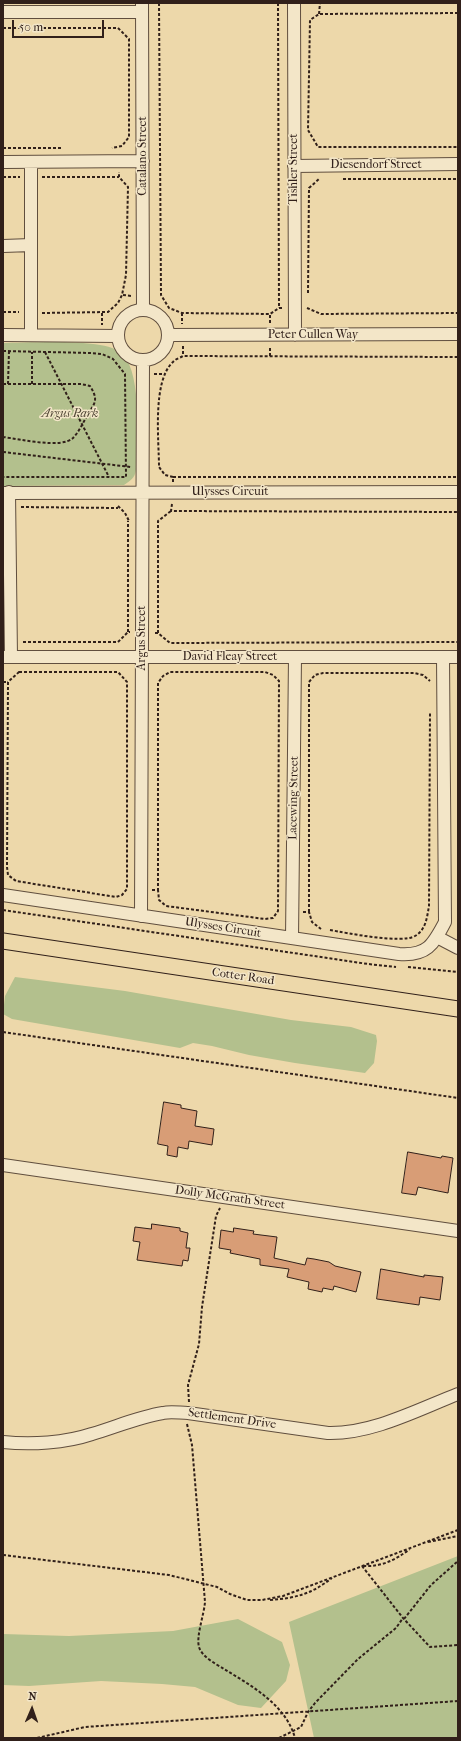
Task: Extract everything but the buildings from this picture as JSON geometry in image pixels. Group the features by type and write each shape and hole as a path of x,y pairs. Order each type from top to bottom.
{"main road":[{"name":"Cotter Road","path":"3,941 458,1009"},
{"name":"Cotter Road","path":"3,945 29,946"}],"street":[{"name":"Tishler Street","path":"294,3 295,335"},
{"path":"3,12 142,8"},
{"name":"Catalano Street","path":"142,8 143,310"},
{"path":"3,162 143,161"},
{"path":"30,162 31,335"},
{"name":"Diesendorf Street","path":"294,166 458,164"},
{"path":"3,246 31,245"},
{"path":"143,310 151,311 164,320 168,327 169,335 168,343 158,356 143,360 128,356 119,343 118,336 119,328 123,321 135,311 143,310"},
{"name":"Peter Cullen Way","path":"169,335 458,334"},
{"path":"3,335 118,336"},
{"name":"Argus Street","path":"141,916 143,360"},
{"path":"6,492 9,507 7,574 11,642 7,657"},
{"name":"Ulysses Circuit","path":"6,492 458,492"},
{"name":"David Fleay Street","path":"7,657 458,657"},
{"name":"Lacewing Street","path":"292,938 295,657"},
{"name":"Ulysses Circuit","path":"3,895 414,955 427,949 437,937 445,922 443,657"},
{"path":"437,937 458,948"},
{"name":"Dolly McGrath Street","path":"3,1165 458,1231"},
{"name":"Settlement Drive","path":"3,1442 17,1444 58,1441 90,1435 147,1416 165,1412 188,1413 321,1432 340,1433 357,1431 374,1426 458,1394"}],"path":[{"path":"158,3 162,295 169,308 182,313 270,314 279,308 308,308 321,314 458,313"},
{"path":"278,3 279,308"},
{"path":"319,14 320,3"},
{"path":"458,13 319,14 310,20 308,130 318,147 458,147"},
{"path":"3,28 118,28 129,39 129,137 122,146 104,148"},
{"path":"3,148 65,148"},
{"path":"3,177 119,177 128,186 126,275 122,296 118,303 108,312 102,313 3,312"},
{"path":"308,300 308,188 318,179 325,179"},
{"path":"341,179 458,179"},
{"path":"3,351 91,352 102,354 113,359 125,374 126,466 126,477 3,477"},
{"path":"8,384 9,351"},
{"path":"32,352 32,384"},
{"path":"45,352 109,477"},
{"path":"458,357 183,356 172,362 165,374 159,393 159,467 165,475 173,477 458,477"},
{"path":"3,384 81,384 90,386 95,395 95,403 74,437 65,443 3,437"},
{"path":"3,452 126,466"},
{"path":"118,476 118,508"},
{"path":"172,511 173,477"},
{"path":"9,507 118,508 125,513 128,521 128,632 118,642 11,642"},
{"path":"158,633 158,521 172,511 458,512"},
{"path":"128,521 142,520"},
{"path":"128,632 158,633 170,643 458,642"},
{"path":"3,682 8,682 19,672 118,672 127,682 127,889 122,895 116,897 16,881 8,875 8,682"},
{"path":"170,672 265,672 273,675 279,681 278,911 273,918 265,919 166,906 159,900 158,890 158,683 163,676 170,672"},
{"path":"430,689 430,681 423,675 404,672 323,673 315,675 309,682 309,912 312,922 320,929 401,940 416,936 424,927 429,906 430,712"},
{"path":"127,889 158,890"},
{"path":"3,910 368,964 400,967"},
{"path":"278,911 309,912"},
{"path":"405,967 458,972"},
{"path":"3,1032 458,1098"},
{"path":"223,1197 222,1204 216,1216 202,1307 199,1344 188,1385 187,1428 192,1445 205,1602 198,1643 200,1649 212,1661 248,1684 276,1706 289,1723 295,1738"},
{"path":"262,1600 283,1596 458,1530"},
{"path":"425,1542 440,1541 458,1536"},
{"path":"362,1566 387,1564 413,1547"},
{"path":"3,1555 169,1575 217,1587 230,1594 247,1600 301,1596 319,1588 335,1576"},
{"path":"280,1738 301,1727 308,1712 315,1703 358,1659 396,1628 431,1585 458,1561"},
{"path":"362,1566 404,1619 430,1647 458,1645"},
{"path":"37,1738 85,1727 458,1701"}],"green space":[{"name":"Argus Park","path":"3,343 84,343 101,345 114,349 123,354 129,365 133,378 137,410 136,470 135,475 130,481 124,485 3,486"},
{"path":"15,977 125,991 291,1020 351,1027 376,1035 377,1041 374,1063 365,1073 249,1055 193,1043 180,1048 12,1019 3,1014 5,996"},
{"path":"458,1556 458,1738 314,1738 289,1622"},
{"path":"238,1619 282,1642 290,1665 286,1681 261,1708 238,1705 195,1687 162,1684 101,1681 29,1686 3,1685 3,1634 69,1636 173,1631"}]}
